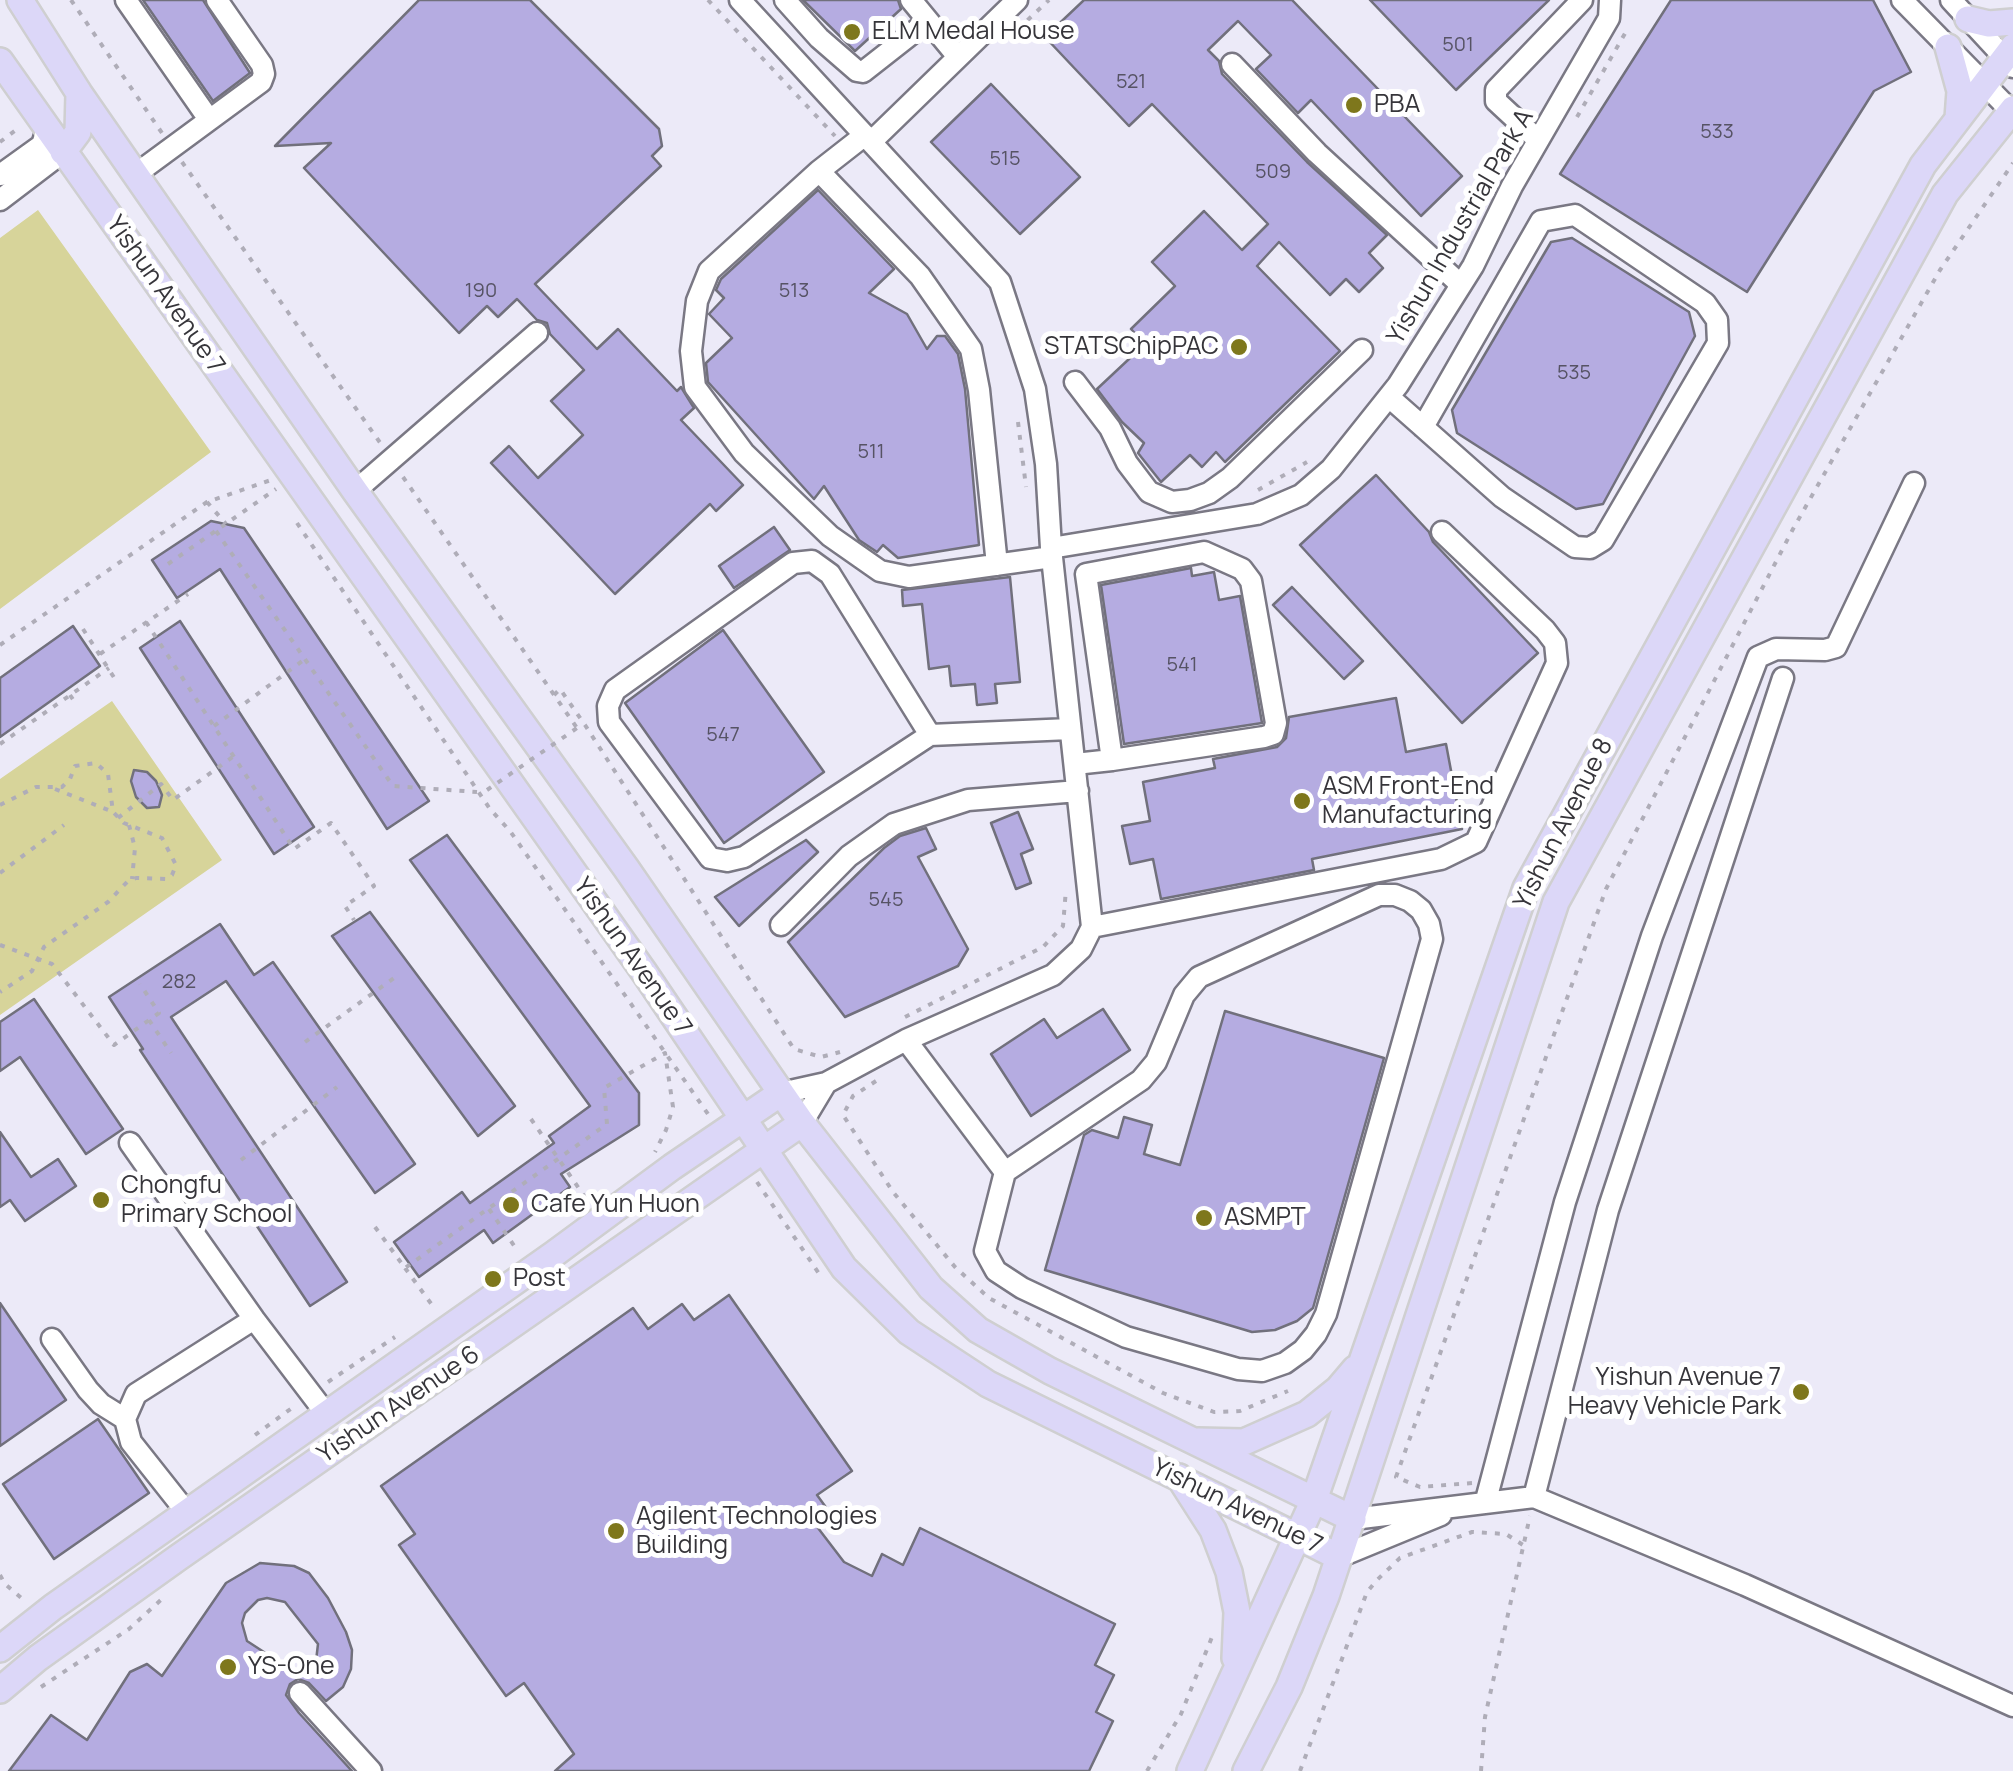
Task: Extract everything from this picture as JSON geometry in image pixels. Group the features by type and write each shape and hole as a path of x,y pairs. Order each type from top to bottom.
{"main road":[{"name":"Yishun Avenue 7","path":"20,0 79,93 355,491 802,1123 930,1288 964,1320 1050,1371 1353,1519"},
{"path":"1959,9 1989,24 2013,22"},
{"path":"1948,47 1960,92 1958,118"},
{"name":"Yishun Avenue 8","path":"1190,1771 1314,1500 1526,888 1922,165 1983,82 2010,57"},
{"name":"Yishun Avenue 7","path":"0,61 36,126 64,152 644,972 844,1268 909,1332 1033,1408 1339,1557"},
{"path":"64,152 78,132 79,93"},
{"name":"Yishun Avenue 8","path":"1246,1771 1289,1686 1353,1519 1556,902 1945,194 2012,110"},
{"path":"644,972 678,945"},
{"name":"Yishun Avenue 6","path":"0,1649 781,1093"},
{"name":"Yishun Avenue 6","path":"0,1690 114,1603 802,1123"},
{"path":"1188,1441 1244,1442 1307,1414 1338,1389 1362,1361"},
{"path":"1179,1477 1212,1530 1229,1572 1238,1612 1234,1674"}],"street":[{"path":"126,0 208,118"},
{"path":"136,174 262,82 264,74 217,0"},
{"path":"740,0 1000,282 1035,389 1046,464 1092,927 1081,949 1053,975 906,1040 826,1084 781,1093"},
{"path":"785,0 819,38 857,71 864,72 928,21"},
{"path":"912,0 958,57"},
{"path":"868,139 1017,0"},
{"path":"1538,140 1496,101 1496,90 1582,0"},
{"name":"Yishun Industrial Park A","path":"868,139 819,171 709,271 698,301 691,351 695,386 744,453 830,536 880,570 909,578 997,565 1257,514 1301,495 1331,468 1389,397 1461,285 1608,18 1610,0"},
{"path":"1902,0 2012,110"},
{"path":"1959,9 2010,57"},
{"path":"1232,64 1317,154 1461,285"},
{"path":"0,175 42,145 36,126"},
{"path":"0,200 64,152"},
{"path":"819,171 920,276 971,350 979,390 997,565"},
{"path":"1389,397 1502,497 1574,548 1590,548 1603,540 1718,344 1717,320 1705,303 1575,214 1541,221 1423,427"},
{"path":"355,491 537,333"},
{"path":"1075,382 1110,428 1149,492 1172,502 1190,500 1209,494 1230,478 1362,350"},
{"path":"1478,1502 1578,1164 1652,936 1758,658 1776,649 1836,647 1914,483"},
{"path":"1092,927 1441,859 1476,842 1558,663 1555,643 1544,630 1442,532"},
{"path":"1074,764 1112,760 1273,734 1276,723 1251,581 1242,569 1204,552 1086,574 1112,760"},
{"path":"930,735 830,574 812,561 793,563 777,574 614,690 608,706 609,722 710,858 727,861 744,857 930,735 1070,728"},
{"path":"1534,1497 1608,1210 1784,678"},
{"path":"781,925 849,856 894,824 968,800 1078,792"},
{"path":"1380,895 1410,900 1421,910 1432,940 1326,1314 1316,1334 1286,1363 1262,1371 1238,1368 1126,1336 1022,1288 996,1271 985,1251 1006,1172 1141,1080 1156,1062 1184,995 1199,977 1380,895"},
{"path":"906,1040 1006,1172"},
{"path":"802,1123 826,1084"},
{"path":"130,1143 327,1416"},
{"path":"188,1514 131,1442 125,1418 136,1394 254,1319"},
{"path":"52,1339 101,1404 125,1418"},
{"name":"Yishun Avenue 7","path":"1353,1519 1534,1497 1745,1585 2013,1706"},
{"name":"Yishun Avenue 7","path":"1339,1557 1478,1502"},
{"path":"300,1693 371,1771"}],"path":[{"path":"71,0 577,728 487,790 490,808 711,1118"},
{"path":"1572,124 1627,32 1627,16"},
{"path":"0,142 36,126"},
{"path":"1396,1478 1606,889 1793,528 1940,270 2013,163"},
{"path":"1246,495 1312,459"},
{"path":"0,646 207,502 271,480"},
{"path":"168,564 276,490"},
{"path":"207,502 226,524"},
{"path":"216,530 393,786 480,792"},
{"path":"100,654 188,594"},
{"path":"146,622 294,849 330,823 374,886 345,906 354,920"},
{"path":"83,629 115,680"},
{"path":"214,726 306,660"},
{"path":"0,744 108,668"},
{"path":"554,695 560,689 585,724 794,1049"},
{"path":"70,696 76,704"},
{"path":"118,818 162,784 173,800 234,756"},
{"path":"55,789 66,784 75,766 96,763 108,774 113,812"},
{"path":"0,805 36,787 55,789 113,812 129,825 162,838 176,864 172,875 166,879 132,878"},
{"path":"0,873 64,824"},
{"path":"0,992 32,971 44,947 108,902 132,878 136,848 129,825"},
{"path":"0,945 52,964 114,1045 159,1013 140,984"},
{"path":"305,1042 394,978"},
{"path":"149,1020 171,1052"},
{"path":"404,1268 607,1124 604,1088 665,1053"},
{"path":"650,1160 673,1108 665,1053"},
{"path":"241,1160 337,1087"},
{"path":"532,1119 588,1203"},
{"path":"752,1175 813,1269 826,1282"},
{"path":"490,1209 518,1252"},
{"path":"376,1226 435,1309"},
{"path":"1481,1771 1485,1716 1534,1497"},
{"path":"1300,1771 1367,1592 1400,1558 1472,1532 1506,1534 1523,1545"},
{"path":"0,1576 26,1601"},
{"path":"1147,1771 1181,1714 1215,1630"}],"shaded area":[{"path":"38,210 211,452 0,609 0,238"},
{"path":"112,701 222,860 0,1015 0,779"}],"building":[{"path":"143,0 203,0 250,73 213,101"},
{"path":"419,0 530,0 659,129 662,146 652,156 661,166 535,284 597,349 618,329 677,391 681,387 694,408 681,420 743,485 716,511 710,504 615,594 491,463 509,446 538,478 583,435 551,401 584,370 550,334 547,323 537,320 517,299 498,317 487,306 459,333 304,168 331,143 275,146"},
{"name":"ELM Medal House","path":"803,0 898,0 901,9 855,51"},
{"path":"1084,0 1292,0 1462,176 1421,216 1311,100 1298,113 1256,69 1271,55 1238,21 1208,50 1219,61 1222,74 1307,162 1387,235 1369,253 1383,268 1359,292 1346,279 1330,295 1279,242 1257,266 1340,351 1225,462 1216,452 1202,467 1190,455 1161,482 1138,453 1144,443 1097,389 1145,344 1131,329 1175,286 1152,262 1204,211 1242,250 1268,224 1152,104 1129,126 1045,37"},
{"path":"1370,0 1549,0 1456,90"},
{"path":"1671,0 1873,0 1911,72 1874,91 1747,292 1560,174"},
{"path":"991,84 1080,177 1020,234 931,142"},
{"path":"818,190 894,269 869,293 907,314 927,349 937,336 945,336 958,354 965,389 979,545 898,558 883,545 877,552 859,540 824,486 814,499 708,382 706,363 732,338 709,314 724,298 716,290 721,279"},
{"path":"1572,238 1689,312 1695,336 1603,504 1576,509 1457,433 1452,410 1551,242"},
{"path":"1376,475 1538,653 1462,723 1300,545"},
{"path":"211,521 244,528 429,801 387,829 220,569 177,598 152,560"},
{"path":"774,527 790,550 734,588 719,566"},
{"path":"1191,568 1192,576 1214,572 1219,600 1240,596 1262,723 1124,744 1101,585"},
{"path":"1010,577 1020,682 995,684 997,703 977,705 975,684 951,686 949,666 929,669 922,604 903,606 902,590"},
{"path":"1292,587 1363,661 1344,679 1273,605"},
{"path":"180,621 314,827 274,854 140,648"},
{"path":"73,626 100,666 0,737 0,678"},
{"path":"723,630 824,772 724,843 625,703"},
{"name":"ASM Front-End Manufacturing","path":"1396,698 1406,752 1446,744 1462,829 1312,859 1314,870 1161,899 1153,859 1130,864 1122,826 1150,821 1143,782 1215,768 1213,759 1277,747 1286,738 1289,717"},
{"path":"134,770 147,772 156,781 162,795 159,807 147,808 136,797 131,781"},
{"path":"1018,812 1033,849 1021,854 1031,883 1016,889 991,823"},
{"path":"926,828 936,849 918,857 968,949 958,966 845,1017 788,942 884,848 900,836"},
{"path":"447,835 639,1093 639,1125 561,1174 570,1187 493,1243 484,1230 419,1277 394,1242 462,1192 470,1203 554,1143 549,1136 590,1106 410,860"},
{"path":"806,840 818,852 739,926 715,897"},
{"path":"370,912 515,1106 478,1136 332,936"},
{"path":"220,924 254,975 273,962 415,1164 375,1193 226,981 171,1017 347,1282 310,1306 109,997"},
{"path":"34,999 123,1129 86,1154 20,1057 0,1071 0,1022"},
{"path":"1103,1009 1130,1050 1031,1116 991,1054 1044,1019 1057,1038"},
{"name":"ASMPT","path":"1225,1011 1384,1058 1313,1308 1297,1321 1275,1330 1252,1332 1045,1270 1084,1135 1092,1130 1118,1138 1124,1117 1152,1125 1144,1154 1180,1165"},
{"path":"0,1132 31,1177 58,1159 76,1186 25,1221 10,1200 0,1207"},
{"name":"Agilent Technologies Building","path":"729,1295 852,1471 817,1495 833,1517 818,1528 844,1562 872,1576 882,1554 903,1565 920,1528 1115,1624 1095,1665 1114,1675 1096,1712 1113,1721 1089,1771 555,1771 574,1754 524,1683 506,1696 399,1545 415,1534 381,1486 633,1308 648,1329 682,1304 694,1320"},
{"path":"0,1303 66,1400 0,1446"},
{"path":"98,1419 149,1493 54,1559 3,1484"},
{"name":"YS-One","path":"260,1563 294,1566 309,1573 328,1598 352,1650 351,1669 343,1687 326,1701 309,1683 298,1679 290,1684 286,1695 352,1771 9,1771 51,1715 87,1740 130,1672 147,1664 162,1676 226,1583","holes":["258,1600 285,1602 318,1644 316,1661 307,1669 290,1669 247,1641 242,1623 245,1613"]}],"place":[{"name":"ELM Medal House","path":"852,32"},
{"name":"PBA","path":"1354,105"},
{"name":"STATSChipPAC","path":"1239,347"},
{"name":"ASM Front-End Manufacturing","path":"1302,801"},
{"name":"Chongfu Primary School","path":"101,1200"},
{"name":"Cafe Yun Huon","path":"511,1205"},
{"name":"ASMPT","path":"1204,1218"},
{"name":"Post","path":"493,1279"},
{"name":"Yishun Avenue 7 Heavy Vehicle Park","path":"1801,1392"},
{"name":"Agilent Technologies Building","path":"616,1531"},
{"name":"YS-One","path":"228,1667"}]}
